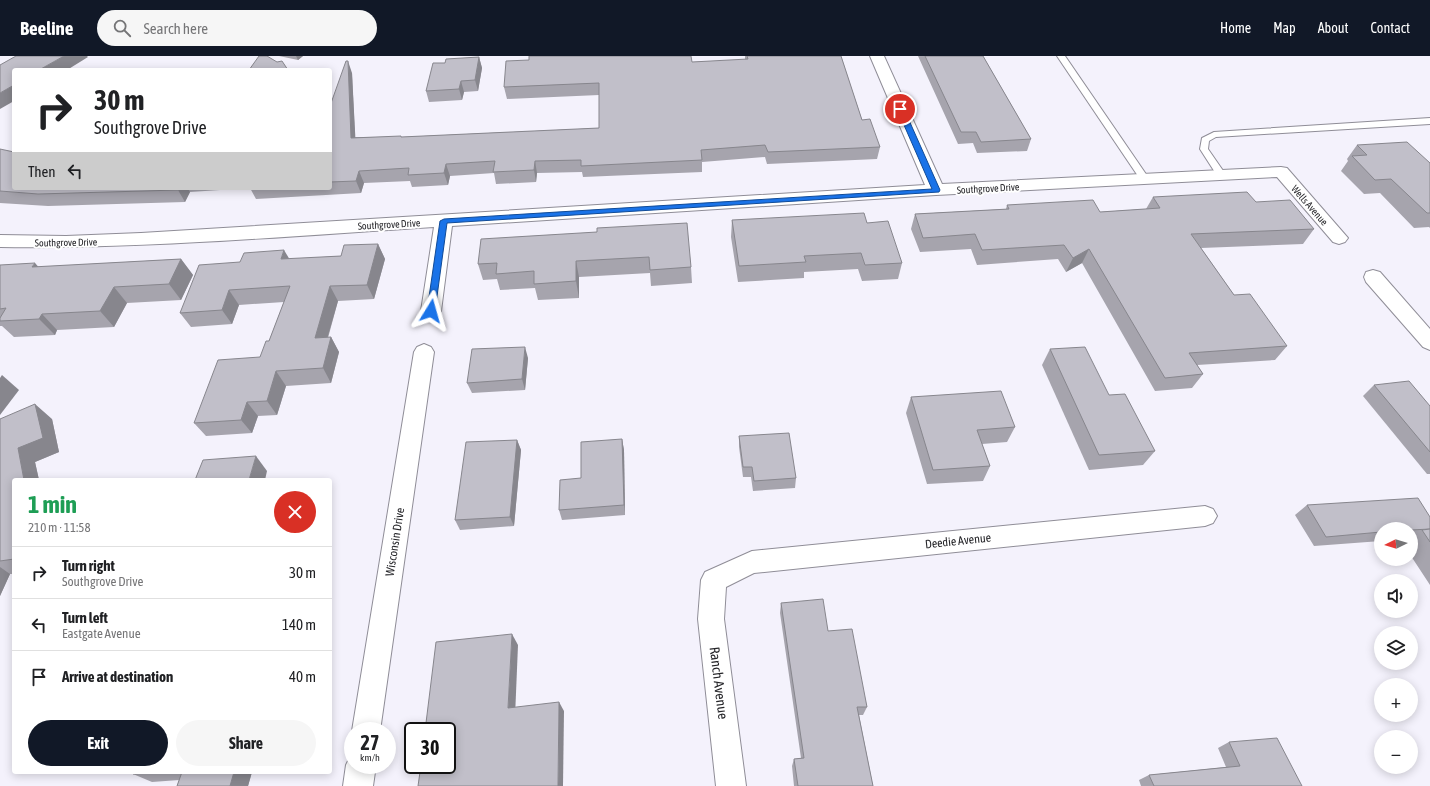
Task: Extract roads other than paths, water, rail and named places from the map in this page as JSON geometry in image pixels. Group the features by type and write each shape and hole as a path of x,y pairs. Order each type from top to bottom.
{"street":[{"path":"877,56 936,190"},
{"name":"Southgrove Drive","path":"0,241 102,241 936,190 1281,172"},
{"name":"Wells Avenue","path":"1281,172 1339,238"},
{"path":"431,311 444,221"},
{"path":"1373,277 1430,342"},
{"name":"Wisconsin Drive","path":"367,722 424,352"},
{"name":"Deedie Avenue","path":"714,580 752,562 1206,516"},
{"name":"Ranch Avenue","path":"714,580 711,619 732,786"},
{"path":"358,786 360,774"}],"lane":[{"path":"1061,56 1145,180"},
{"path":"1220,175 1204,149 1205,140 1214,135 1241,132 1430,121"}]}
